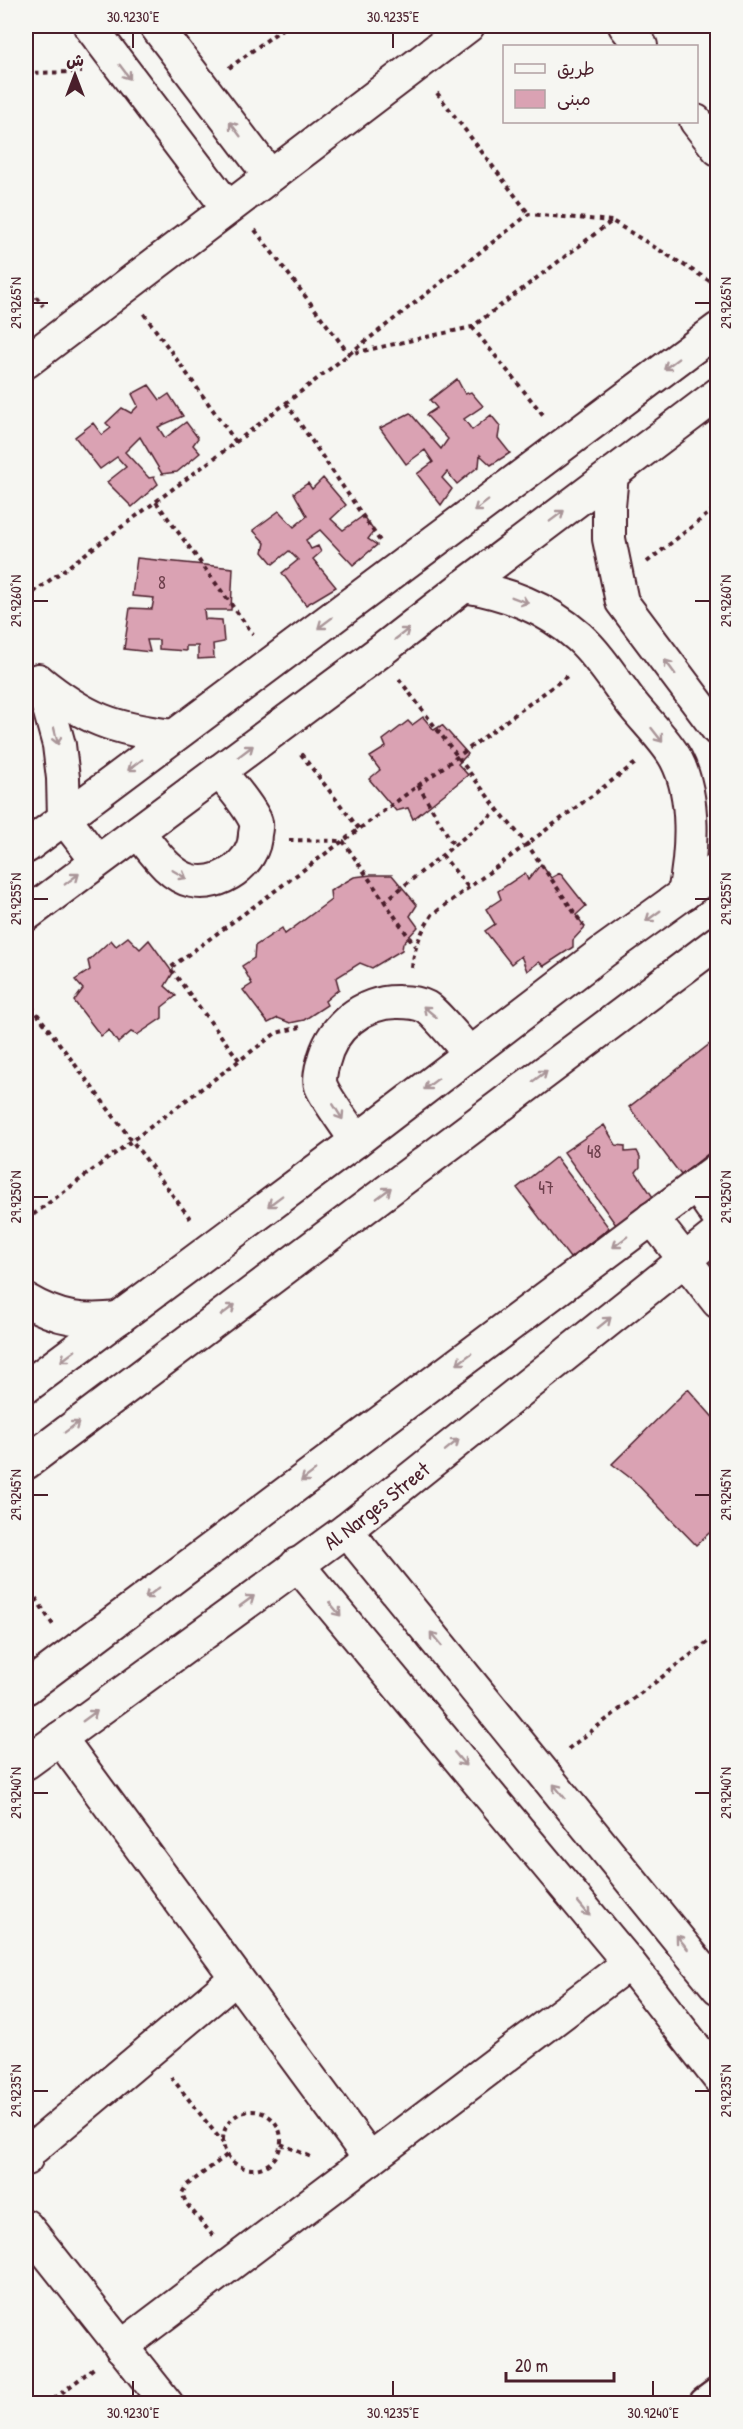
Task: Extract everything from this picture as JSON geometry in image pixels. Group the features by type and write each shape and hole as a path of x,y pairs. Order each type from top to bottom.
{"street":[{"path":"90,26 231,206"},
{"path":"156,26 270,176"},
{"path":"26,362 468,26"},
{"path":"625,26 640,45"},
{"path":"698,123 717,149"},
{"path":"26,847 717,329"},
{"path":"26,915 378,653 717,394"},
{"path":"612,474 609,538 622,602 717,730"},
{"path":"464,586 496,591 526,602 555,618 572,631 595,656 676,759 688,803 691,825 690,860 684,894"},
{"path":"32,672 67,704 101,721 136,732 173,736"},
{"path":"32,672 50,712 58,745 63,778 64,818 97,861"},
{"path":"138,832 174,874 193,881 214,881 232,872 247,858 255,839 256,822 219,771"},
{"path":"26,1387 356,1141 603,952 717,869"},
{"path":"26,1463 717,942"},
{"path":"356,1141 321,1085 325,1053 332,1038 343,1024 374,1005 410,1002 427,1007 470,1054"},
{"path":"26,1688 707,1177 717,1217"},
{"path":"652,1218 717,1302"},
{"name":"Al Narges Street","path":"26,1763 346,1530 717,1233"},
{"path":"26,1300 62,1317 90,1321 119,1318"},
{"path":"346,1530 717,1988"},
{"path":"297,1564 629,1963 717,2077"},
{"path":"60,1738 370,2159"},
{"path":"121,2347 629,1963"},
{"path":"26,2159 30,2151 236,1978"},
{"path":"26,2226 167,2403"},
{"path":"706,2403 717,2395"}],"path":[{"path":"203,87 286,26"},
{"path":"416,65 530,214"},
{"path":"26,73 124,71"},
{"path":"231,206 349,354"},
{"path":"26,598 236,442 530,214 612,221 717,286"},
{"path":"349,354 472,327 612,221"},
{"path":"124,287 236,442"},
{"path":"472,327 566,443"},
{"path":"286,403 399,568"},
{"path":"156,502 273,662"},
{"path":"618,585 717,506"},
{"path":"378,653 459,756 498,810 527,844 603,952"},
{"path":"239,1060 170,968 595,656"},
{"path":"280,726 359,830"},
{"path":"427,1007 414,986 412,967 415,947 432,915 663,742"},
{"path":"418,785 454,846"},
{"path":"384,902 498,810"},
{"path":"255,839 343,841"},
{"path":"343,841 415,947"},
{"path":"442,855 469,888"},
{"path":"26,999 213,1248"},
{"path":"26,1220 276,1033 295,1027 305,1027 332,1038"},
{"path":"26,1583 72,1653"},
{"path":"541,1770 717,1634"},
{"path":"150,2050 223,2143 227,2155 234,2163 243,2168 263,2167 272,2162 278,2154 281,2133 275,2121 266,2114 254,2110 241,2113 231,2120 225,2130 223,2143"},
{"path":"227,2155 187,2185 182,2193 186,2203 234,2261"},
{"path":"47,2403 121,2347"}],"building":[{"path":"457,379 465,394 471,392 483,406 464,419 472,430 491,415 500,426 498,438 510,453 491,465 480,455 479,466 457,484 447,472 442,478 452,489 441,505 417,474 433,462 425,450 406,464 380,428 410,413 441,449 448,439 426,415 437,408 430,400"},
{"path":"149,385 160,400 169,394 183,416 158,427 165,438 186,422 198,438 193,445 200,453 177,472 162,474 140,437 125,452 149,478 154,477 158,484 132,507 107,482 126,467 117,457 100,469 75,437 93,423 102,435 111,428 106,423 122,408 131,413 138,406 132,394"},
{"path":"323,478 346,505 331,519 343,530 363,516 374,531 368,539 377,545 353,565 320,530 306,540 311,549 318,546 321,552 313,559 336,587 306,605 282,573 298,560 289,551 273,564 263,552 265,543 253,530 279,511 294,527 307,516 294,493 308,483 312,489"},
{"path":"137,558 233,568 231,610 204,610 205,619 222,620 224,642 213,644 214,658 198,659 198,646 186,646 186,651 159,649 159,640 147,640 150,652 124,649 130,608 152,609 154,598 132,596"},
{"path":"423,717 434,730 442,725 468,754 458,764 468,775 413,819 408,808 396,811 369,779 380,770 370,757 386,747 383,740 408,721 412,725"},
{"path":"541,864 551,878 560,873 586,906 576,915 585,927 573,940 573,947 544,966 539,962 527,971 521,956 511,964 485,931 495,924 486,909 501,899 498,891 525,873 528,880"},
{"path":"392,875 417,905 410,916 418,927 403,943 402,950 372,968 360,963 336,978 339,989 325,1001 327,1005 304,1020 290,1023 278,1018 268,1023 243,990 252,984 242,966 254,958 255,946 282,928 285,934 331,900 330,891 354,877"},
{"path":"128,937 140,949 149,940 173,973 165,986 176,996 162,1007 162,1018 137,1035 131,1032 118,1043 109,1030 101,1036 74,1001 83,989 75,980 90,970 88,961 111,940 116,946"},
{"path":"715,1040 718,1043 718,1146 681,1175 629,1107"},
{"path":"604,1125 616,1145 625,1146 625,1152 637,1151 640,1157 640,1167 636,1172 653,1197 616,1225 564,1152"},
{"path":"556,1157 609,1228 570,1258 517,1188"},
{"path":"688,1389 718,1423 718,1525 696,1545 633,1480 612,1464"}]}
